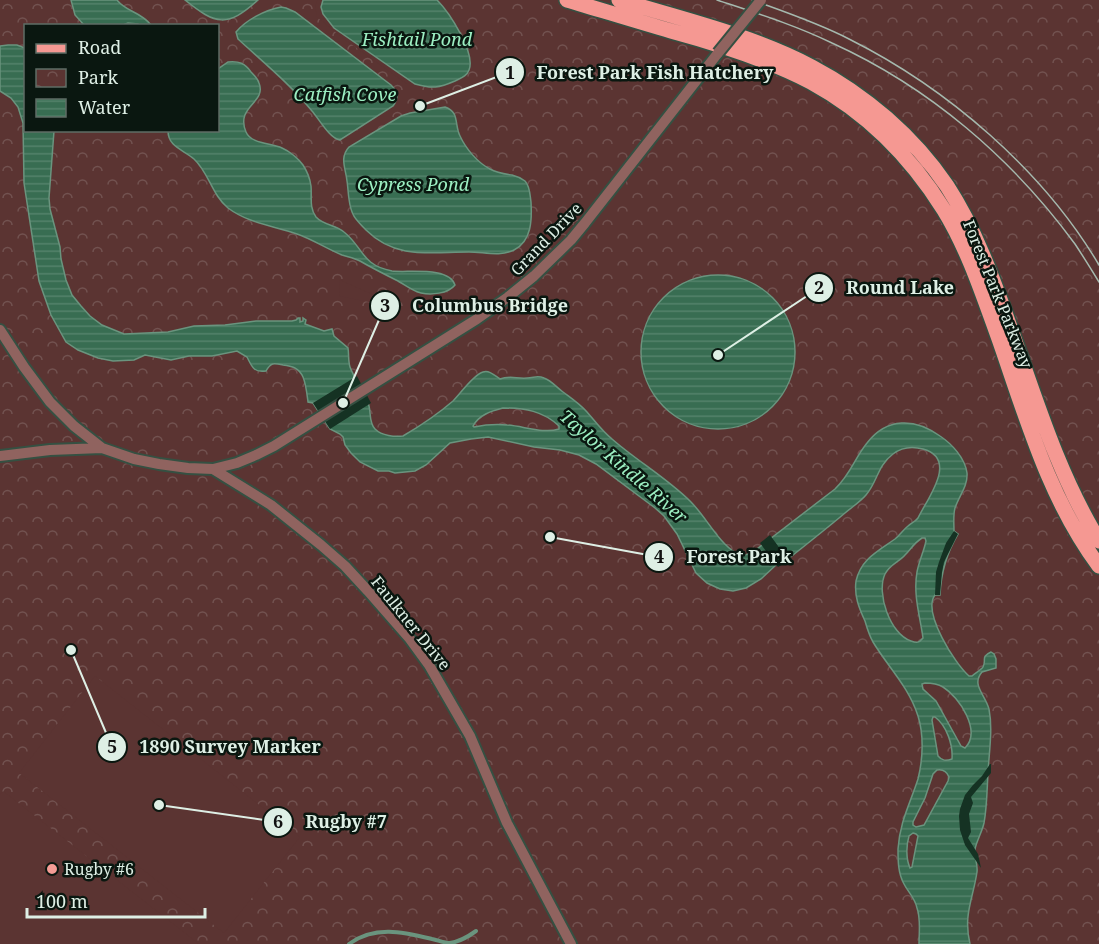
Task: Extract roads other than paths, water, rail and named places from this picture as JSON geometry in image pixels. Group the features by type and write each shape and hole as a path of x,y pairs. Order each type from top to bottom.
{"main road":[{"name":"Forest Park Parkway","path":"567,0 746,54 783,69 811,82 838,99 865,118 888,139 926,184 959,237 986,302 1049,477 1079,536 1099,566"},
{"name":"Forest Park Parkway","path":"619,0 756,42 812,66 874,107 918,149 946,186 978,243 1057,458 1077,503 1099,541"}],"street":[{"name":"Grand Drive","path":"0,330 50,402 74,426 102,448 134,459 188,468 213,468 237,463 256,455 322,417 477,319 534,276 585,223 760,0"},
{"path":"0,456 50,450 102,448"},
{"name":"Faulkner Drive","path":"213,468 271,505 345,566 375,598 423,657 470,736 507,823 572,944"}],"water":[{"path":"71,0 117,0 150,24 83,24 75,15"},
{"path":"185,0 258,0 238,15 222,20 205,14"},
{"name":"Fishtail Pond","path":"323,0 437,0 454,23 465,44 469,54 469,70 459,79 440,86 415,84 334,28 323,14 321,7"},
{"name":"Catfish Cove","path":"281,7 295,12 391,85 397,95 393,106 340,140 332,136 295,92 238,39 236,32 245,23 262,13"},
{"name":"Taylor Kindle River","path":"17,45 24,48 24,132 54,132 50,209 66,280 72,295 90,316 102,325 124,334 168,332 194,326 256,321 292,321 298,318 300,322 303,318 306,320 305,324 324,331 332,329 334,336 348,348 350,367 368,401 373,427 381,433 403,436 429,420 453,401 471,380 483,372 500,379 544,378 581,406 605,433 682,493 697,508 723,542 740,555 753,552 835,489 845,478 867,443 883,428 911,423 931,430 949,443 964,462 967,478 954,511 954,531 958,534 945,563 940,595 935,595 932,603 933,613 936,625 949,650 969,676 982,668 985,657 991,652 996,659 996,668 982,672 978,681 989,709 991,733 985,817 975,849 977,872 968,916 970,944 919,944 918,912 915,901 901,876 898,849 903,821 920,771 922,747 920,723 904,686 872,639 859,607 856,592 858,573 866,561 918,518 933,490 940,470 939,461 933,454 915,448 896,452 884,464 870,490 859,502 761,579 746,588 733,591 720,589 707,583 696,573 677,534 664,516 596,464 579,455 488,437 450,443 426,465 415,471 395,473 378,471 360,462 345,445 343,437 330,429 313,403 308,402 303,377 292,367 273,364 266,371 259,371 252,366 247,357 237,351 171,360 145,355 134,360 113,361 78,350 66,342 51,315 39,281 24,183 23,123 18,107 11,98 0,91 0,46","holes":["503,408 533,411 553,421 559,429 540,430 503,425 473,426 482,416","922,538 926,541 918,568 916,597 923,638 916,642 903,637 891,622 882,592 887,571","922,684 941,686 956,698 970,724 970,741 965,748 961,746 936,701 923,689","933,717 946,731 952,759 944,760 938,756","937,770 946,772 949,777 948,781 924,825 916,827 913,822 925,798 933,774","913,833 918,836 910,868 907,857 909,836"]},
{"path":"228,62 239,62 256,77 260,90 245,116 246,132 252,139 285,149 301,162 310,181 312,206 316,217 344,232 374,265 392,271 445,275 455,285 439,293 418,292 360,261 336,253 303,236 261,224 228,208 218,197 199,165 174,145 168,132 219,132 219,68"},
{"name":"Cypress Pond","path":"445,107 455,115 460,136 477,159 493,170 520,178 528,185 531,209 530,229 524,241 514,250 498,254 428,253 402,250 377,240 356,220 352,213 344,164 344,155 349,147 401,116"},
{"path":"718,275 748,280 773,297 790,322 795,352 790,382 773,407 748,424 718,429 688,424 663,407 646,382 641,352 646,322 663,297 688,280"}],"waterway":[{"path":"349,944 359,938 379,932 410,934 450,943 476,931"}],"tram line":[{"path":"717,0 790,25 832,43 868,61 935,103 996,154 1024,182 1075,244 1099,282"},
{"path":"752,0 849,39 886,59 956,107 990,135 1050,196 1099,265"}],"place":[{"name":"Forest Park Fish Hatchery","path":"420,106"},
{"name":"Round Lake","path":"718,355"},
{"name":"Columbus Bridge","path":"343,403"},
{"name":"Forest Park","path":"550,537"},
{"name":"1890 Survey Marker","path":"71,650"},
{"name":"Rugby #7","path":"159,805"},
{"name":"Rugby #6","path":"52,869"}]}
